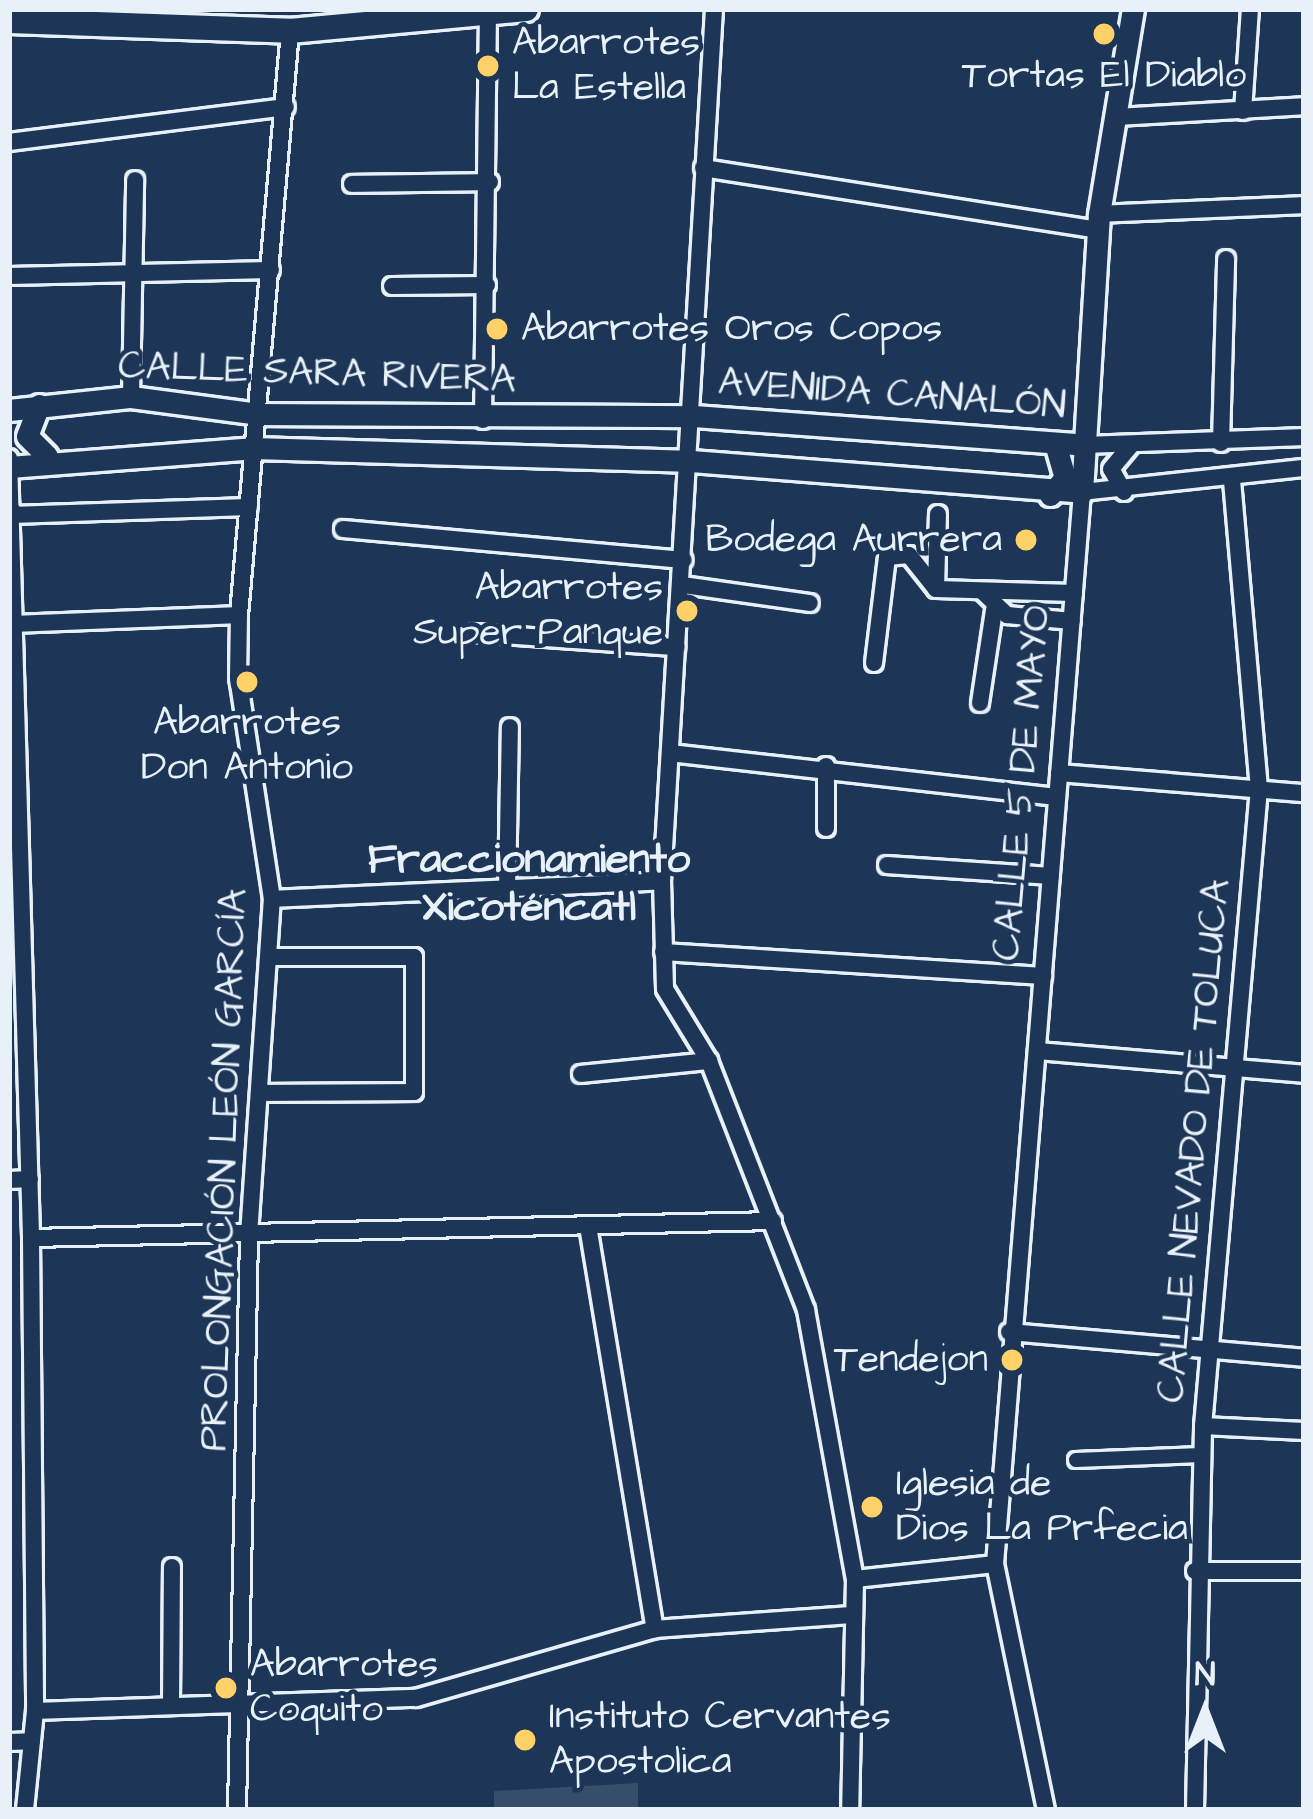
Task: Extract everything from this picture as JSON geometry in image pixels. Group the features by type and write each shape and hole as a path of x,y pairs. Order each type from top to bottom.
{"main road":[{"path":"11,9 77,24"},
{"path":"9,21 290,31 488,17 526,9"}],"street":[{"path":"714,9 692,461 662,881 665,988 709,1061 806,1310 855,1579 850,1615 850,1810"},
{"name":"CALLE 5 DE MAYO","path":"1046,1810 995,1564 1009,1332 1082,492 1098,222 1132,9"},
{"path":"1243,111 1250,9"},
{"path":"483,420 490,182 488,17"},
{"name":"PROLONGACIÓN LEÓN GARCÍA","path":"237,1810 247,1703 249,1235 263,1093 272,899 239,615 290,31"},
{"path":"9,142 286,106"},
{"path":"1115,117 1304,106"},
{"path":"703,168 1098,222 1304,205"},
{"path":"130,398 135,180"},
{"path":"352,184 490,182"},
{"path":"1221,443 1226,259"},
{"path":"9,276 271,270"},
{"path":"392,286 487,285"},
{"name":"CALLE SARA RIVERA","path":"9,410 130,398 258,414 483,420 694,416"},
{"path":"39,406 28,436 47,456"},
{"name":"AVENIDA CANALÓN","path":"694,416 1085,445"},
{"path":"1085,445 1304,437"},
{"path":"1050,495 1065,478 1055,443"},
{"path":"1124,492 1112,469 1132,444"},
{"name":"CALLE SARA RIVERA","path":"9,464 47,456 255,448 692,461"},
{"name":"AVENIDA CANALÓN","path":"692,461 1050,495 1082,492"},
{"path":"9,464 14,827 31,1238 35,1711 25,1810"},
{"path":"1082,492 1124,492 1304,468"},
{"name":"CALLE NEVADO DE TOLUCA","path":"1195,1810 1195,1570 1201,1455 1259,789 1232,478"},
{"path":"10,512 249,507"},
{"path":"936,589 938,514"},
{"path":"343,529 684,560"},
{"path":"874,663 886,556 919,562 936,589"},
{"path":"683,585 810,603"},
{"path":"936,589 1074,592"},
{"path":"980,703 994,610 982,591"},
{"path":"994,610 1072,621"},
{"path":"14,624 239,615"},
{"path":"475,634 677,647"},
{"path":"507,893 510,727"},
{"path":"670,753 826,766 1057,797"},
{"path":"826,766 826,828"},
{"path":"1059,773 1304,793"},
{"path":"886,865 1051,876"},
{"path":"272,899 507,893 662,881"},
{"path":"663,952 1043,976"},
{"path":"263,1093 415,1092 414,957 270,957"},
{"path":"1037,1051 1304,1074"},
{"path":"580,1074 709,1061"},
{"path":"9,1180 30,1180"},
{"path":"31,1238 772,1221"},
{"path":"588,1226 655,1630"},
{"path":"1009,1332 1304,1358"},
{"path":"1203,1426 1304,1431"},
{"path":"1076,1460 1201,1455"},
{"path":"855,1579 995,1564"},
{"path":"171,1705 172,1567"},
{"path":"1195,1570 1304,1571"},
{"path":"35,1711 433,1695 655,1630 850,1615"},
{"path":"9,1742 32,1741"},
{"path":"9,1766 29,1766"}],"shaded area":[{"path":"638,1783 638,1810 494,1810 494,1791"}],"place":[{"name":"Tortas El Diablo","path":"1104,34"},
{"name":"Abarrotes La Estella","path":"488,66"},
{"name":"Abarrotes Oros Copos","path":"497,329"},
{"name":"Bodega Aurrera","path":"1026,540"},
{"name":"Abarrotes Super Panque","path":"687,611"},
{"name":"Abarrotes Don Antonio","path":"247,682"},
{"name":"Tendejon","path":"1012,1360"},
{"name":"Iglesia de Dios La Prfecia","path":"872,1507"},
{"name":"Abarrotes Coquito","path":"226,1688"},
{"name":"Instituto Cervantes Apostolica","path":"525,1740"}],"district":[{"name":"Fraccionamiento Xicoténcatl","path":"529,884"}]}
